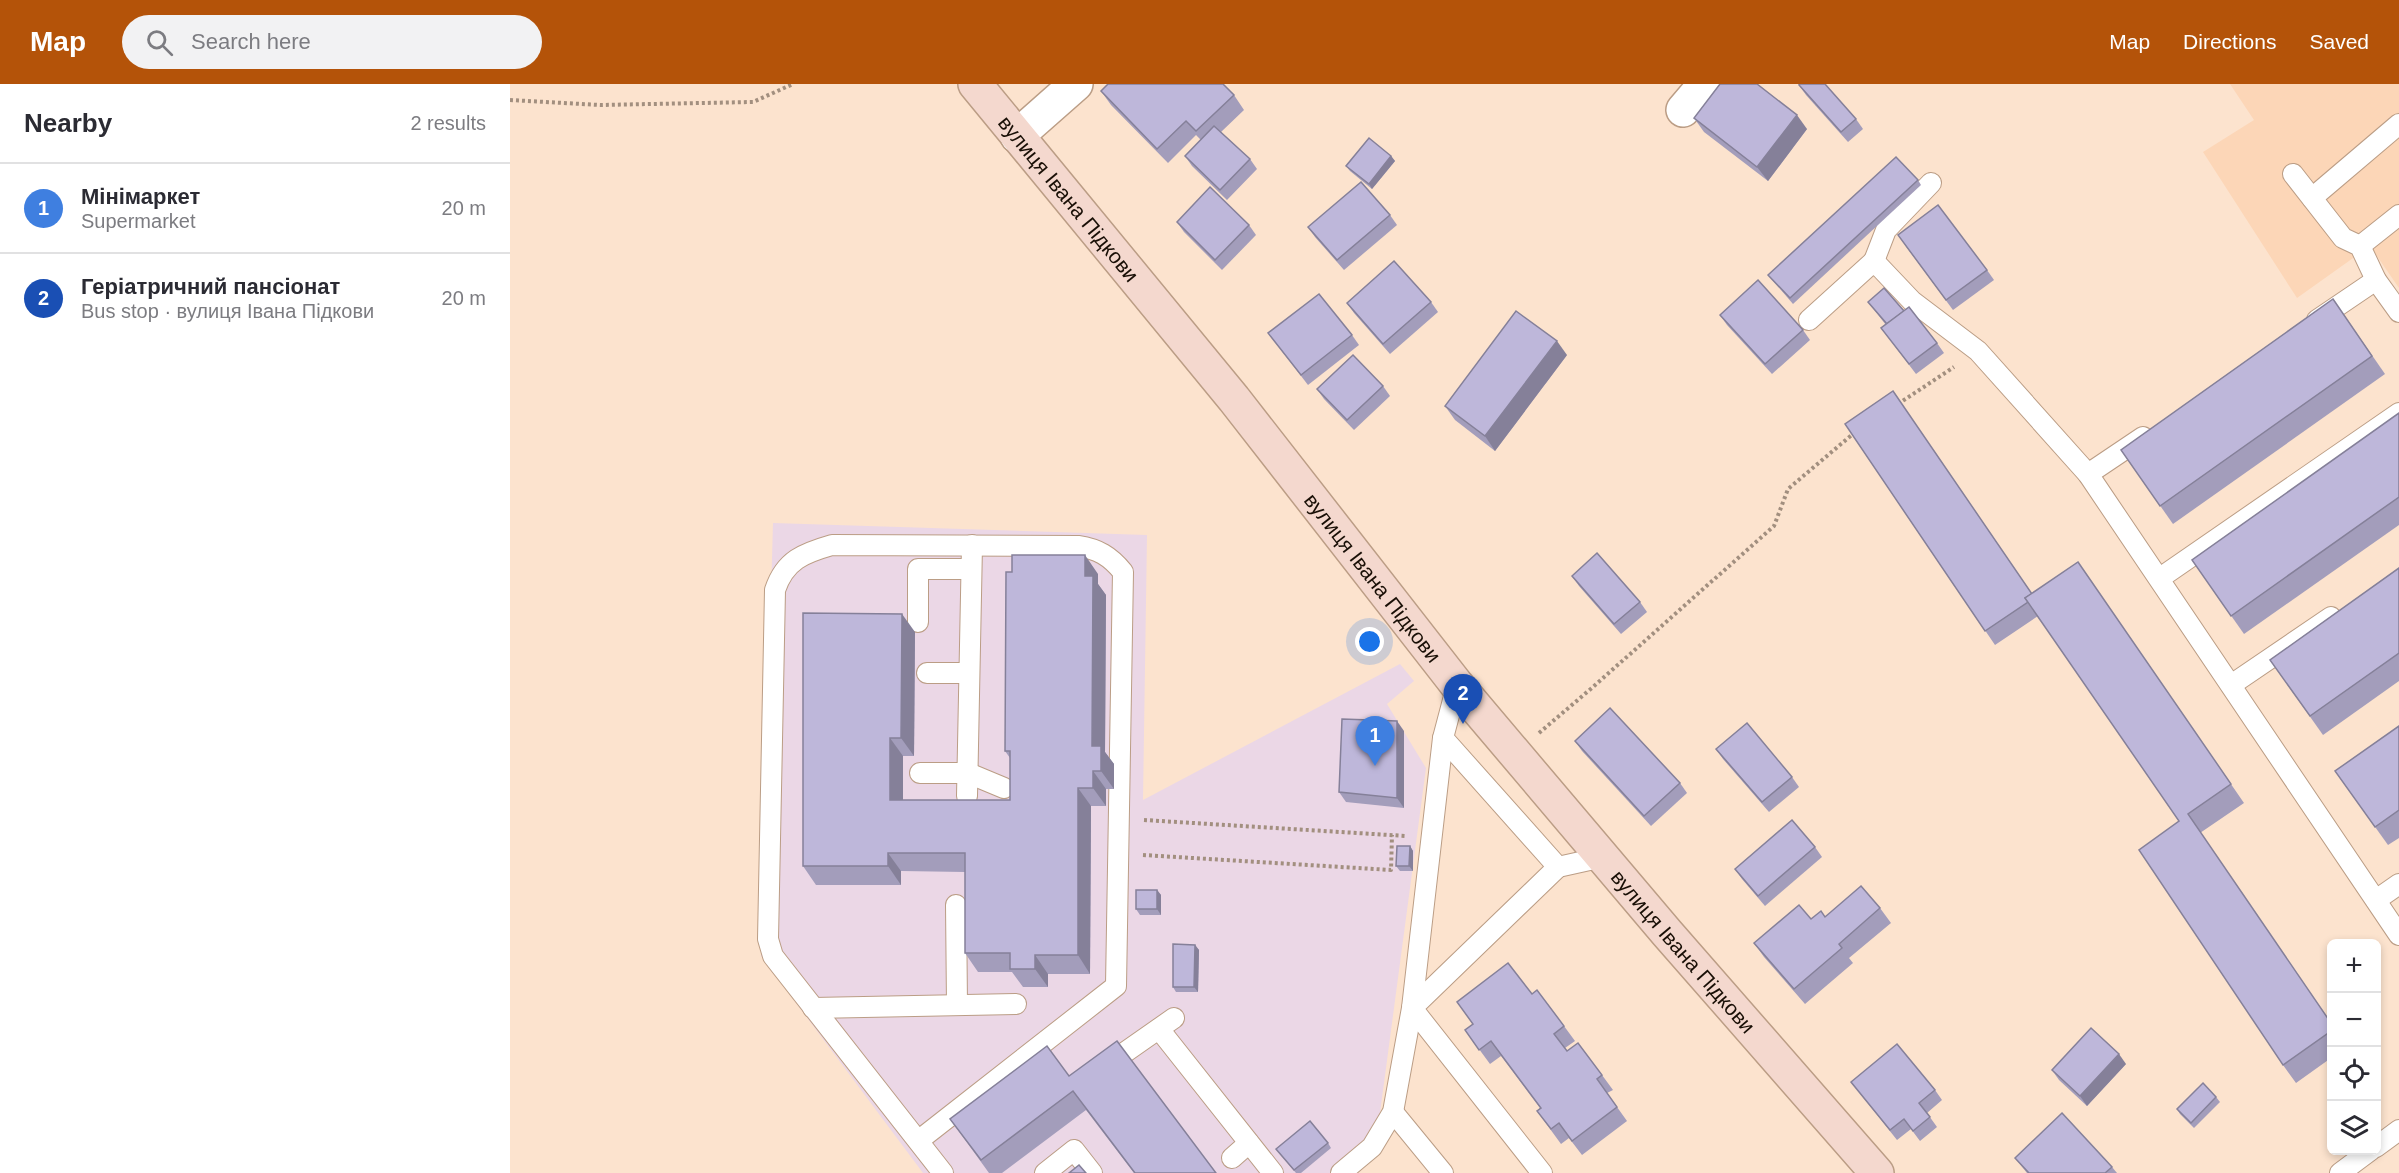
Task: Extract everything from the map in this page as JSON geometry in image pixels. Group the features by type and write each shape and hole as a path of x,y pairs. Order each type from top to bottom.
{"street":[{"name":"вулиця Івана Підкови","path":"975,84 1234,399 1458,685 1876,1173"},
{"path":"1017,136 1076,84"},
{"path":"1683,110 1705,84"}],"lane":[{"path":"2312,198 2399,124"},
{"path":"2293,174 2343,238 2360,246 2376,280 2399,312"},
{"path":"1809,320 1874,261 1886,230 1931,183"},
{"path":"2360,246 2399,215"},
{"path":"1874,261 1912,301 1978,351 2088,474 2399,935"},
{"path":"2297,333 2376,280"},
{"path":"2160,578 2399,413"},
{"path":"2088,474 2158,427"},
{"path":"918,1141 1116,986 1123,572 1112,558 1094,548 832,544 811,551 792,562 780,573 775,590 768,939 773,956 943,1173"},
{"path":"967,796 972,545"},
{"path":"918,622 918,569 971,569"},
{"path":"2231,685 2350,604"},
{"path":"927,672 969,672"},
{"path":"1341,1173 1372,1147 1393,1112 1412,1008 1443,738 1458,685"},
{"path":"1443,738 1558,867"},
{"path":"920,773 968,773 1004,788"},
{"path":"1412,1008 1558,867 1603,857"},
{"path":"2376,900 2399,884"},
{"path":"956,905 957,1005"},
{"path":"813,1008 1016,1004"},
{"path":"1412,1008 1542,1173"},
{"path":"1084,1080 1167,1023 1249,1143 1273,1173"},
{"path":"1393,1112 1443,1173"},
{"path":"2381,1143 2399,1130"},
{"path":"1232,1158 1249,1143"},
{"path":"1045,1173 1074,1150 1092,1173"},
{"path":"2340,1173 2364,1155"}],"path":[{"path":"510,100 600,105 753,102 793,84"},
{"path":"1895,406 1978,351"},
{"path":"1515,753 1774,526 1788,489 1855,432"},
{"path":"1119,818 1432,837"},
{"path":"1119,853 1391,870 1392,835"}],"shaded area":[{"path":"2230,84 2399,84 2399,288 2370,246 2297,298 2203,152 2254,120"},
{"path":"773,523 1147,535 1143,800 1400,664 1414,681 1387,704 1426,768 1374,1158 1357,1173 923,1173 761,956"}],"building":[{"path":"1108,84 1223,84 1234,95 1196,131 1186,121 1157,149 1101,91"},
{"path":"1720,84 1757,84 1797,115 1757,167 1694,118"},
{"path":"1799,84 1825,84 1856,119 1841,132"},
{"path":"1214,126 1250,159 1220,190 1185,156"},
{"path":"1369,138 1391,156 1369,184 1346,166"},
{"path":"1896,157 1918,180 1790,298 1768,275"},
{"path":"1361,182 1390,215 1337,260 1308,227"},
{"path":"1210,187 1249,225 1215,260 1177,222"},
{"path":"1938,205 1987,270 1946,300 1898,235"},
{"path":"1394,261 1431,302 1383,344 1347,303"},
{"path":"1758,280 1803,330 1765,364 1720,315"},
{"path":"1884,288 1904,311 1887,324 1868,302"},
{"path":"1319,294 1352,335 1301,375 1268,333"},
{"path":"2333,299 2372,356 2160,506 2121,450"},
{"path":"1909,307 1937,343 1909,364 1881,328"},
{"path":"1516,311 1557,341 1485,436 1445,406"},
{"path":"1353,355 1383,386 1347,420 1317,389"},
{"path":"1893,391 2032,594 2025,598 2028,602 1985,631 1845,424"},
{"path":"2399,413 2399,497 2231,616 2192,560"},
{"path":"1597,553 1640,602 1614,624 1572,576"},
{"path":"1012,555 1085,555 1085,576 1093,576 1092,746 1101,746 1101,771 1093,771 1093,788 1078,788 1078,955 1035,955 1035,969 1010,969 1010,953 965,953 965,853 888,853 888,866 803,866 803,613 902,614 901,738 890,738 890,800 1010,800 1010,751 1005,751 1006,572 1012,572"},
{"path":"2078,562 2231,784 2188,814 2327,1017 2327,1034 2283,1065 2139,850 2179,821 2025,598"},
{"path":"2399,568 2399,653 2310,716 2270,660"},
{"path":"1610,708 1680,783 1644,816 1575,741"},
{"path":"1342,719 1397,721 1397,798 1339,792"},
{"path":"1747,723 1792,777 1762,802 1716,749"},
{"path":"2399,726 2399,810 2375,827 2335,771"},
{"path":"1792,820 1815,847 1758,896 1735,869"},
{"path":"1397,846 1410,846 1409,866 1396,866"},
{"path":"1861,886 1880,908 1839,944 1842,948 1794,989 1754,943 1799,905 1811,919 1821,911 1825,917"},
{"path":"1136,890 1157,890 1157,909 1136,909"},
{"path":"1173,944 1195,945 1194,987 1173,987"},
{"path":"1508,963 1532,994 1537,990 1564,1026 1554,1034 1567,1051 1578,1043 1602,1075 1597,1079 1617,1107 1572,1141 1559,1123 1551,1129 1537,1111 1541,1108 1491,1041 1479,1050 1465,1030 1473,1024 1457,1002"},
{"path":"2091,1028 2119,1054 2080,1096 2052,1070"},
{"path":"1117,1041 1216,1173 1135,1173 1073,1091 981,1160 950,1119 1047,1046 1069,1076"},
{"path":"1897,1044 1935,1090 1919,1103 1930,1117 1913,1131 1904,1119 1890,1130 1851,1082"},
{"path":"2203,1083 2216,1097 2191,1123 2177,1109"},
{"path":"2062,1113 2112,1167 2105,1173 2029,1173 2015,1158"},
{"path":"1310,1121 1328,1143 1294,1170 1276,1149"},
{"path":"1079,1165 1086,1173 1069,1173"}],"place":[{"name":"Геріатричний пансіонат","path":"1463,724"},
{"name":"Мінімаркет","path":"1375,766"}]}
